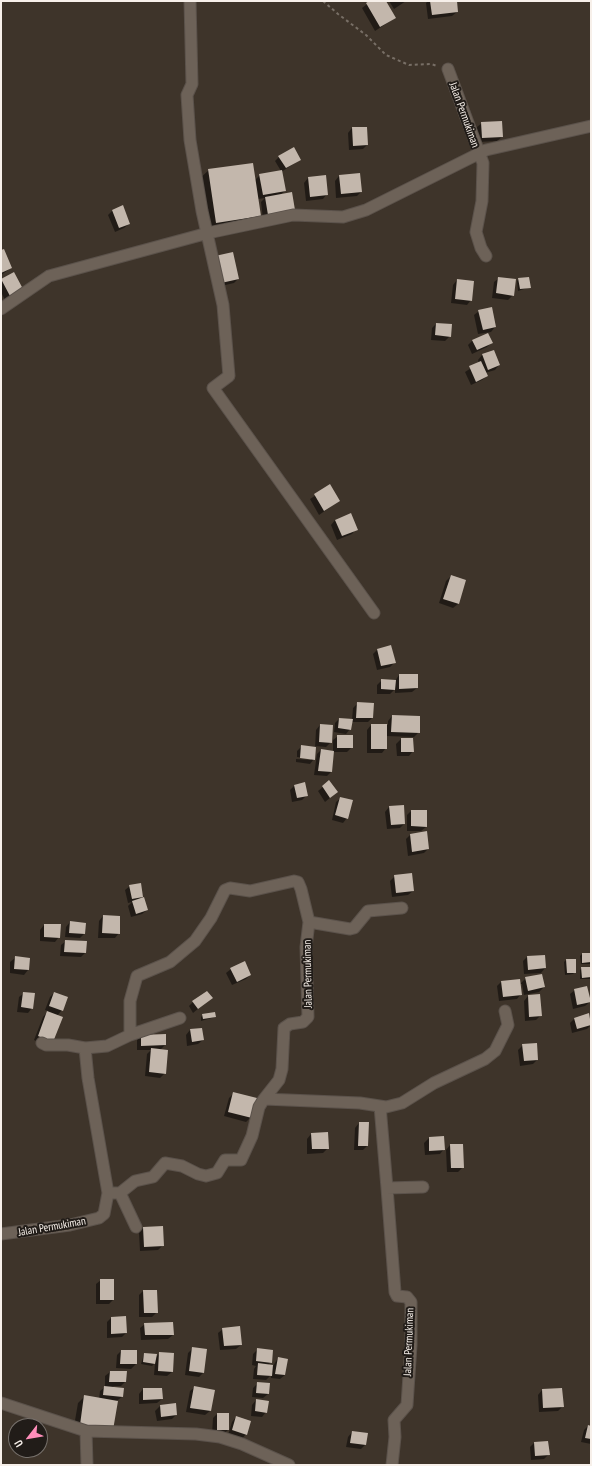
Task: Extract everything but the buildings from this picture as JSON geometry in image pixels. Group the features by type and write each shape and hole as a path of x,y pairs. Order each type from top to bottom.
{"street":[{"path":"190,1 192,84 187,95 187,112 190,140 223,305 229,376 213,388 374,613"},
{"name":"Jalan Permukiman","path":"448,69 478,154 483,163 483,188 476,232 481,248 486,256"},
{"path":"1,309 49,276 208,233 293,215 343,217 358,212 486,150 591,127"},
{"name":"Jalan Permukiman","path":"120,1193 135,1181 153,1177 165,1163 182,1166 198,1174 206,1176 217,1173 225,1160 241,1160 252,1136 259,1107 279,1080 282,1069 284,1028 290,1024 303,1022 308,1018 306,947 309,922 298,882 294,881 250,891 230,888 225,890 211,918 195,941 170,962 137,976 130,1001 130,1035"},
{"path":"309,922 350,929 354,928 368,910 402,908"},
{"path":"264,1099 393,1107 434,1084 485,1059 495,1051 502,1040 508,1025 505,1011"},
{"path":"42,1043 46,1045 68,1045 85,1048 107,1046 130,1035 180,1018"},
{"name":"Jalan Permukiman","path":"1,1234 70,1225 99,1218 104,1214 108,1193 89,1086 85,1048"},
{"path":"380,1106 387,1188 423,1187"},
{"name":"Jalan Permukiman","path":"387,1188 394,1292 397,1296 409,1299 411,1309 411,1345 407,1405 394,1420 395,1437 392,1465"},
{"path":"108,1193 120,1193 136,1227"},
{"path":"1,1404 86,1431 196,1434 220,1437 242,1444 289,1465"},
{"path":"86,1431 86,1465"}],"path":[{"name":"Jalan Permukiman","path":"323,1 366,35 386,55 409,65 431,64 448,69"}]}
